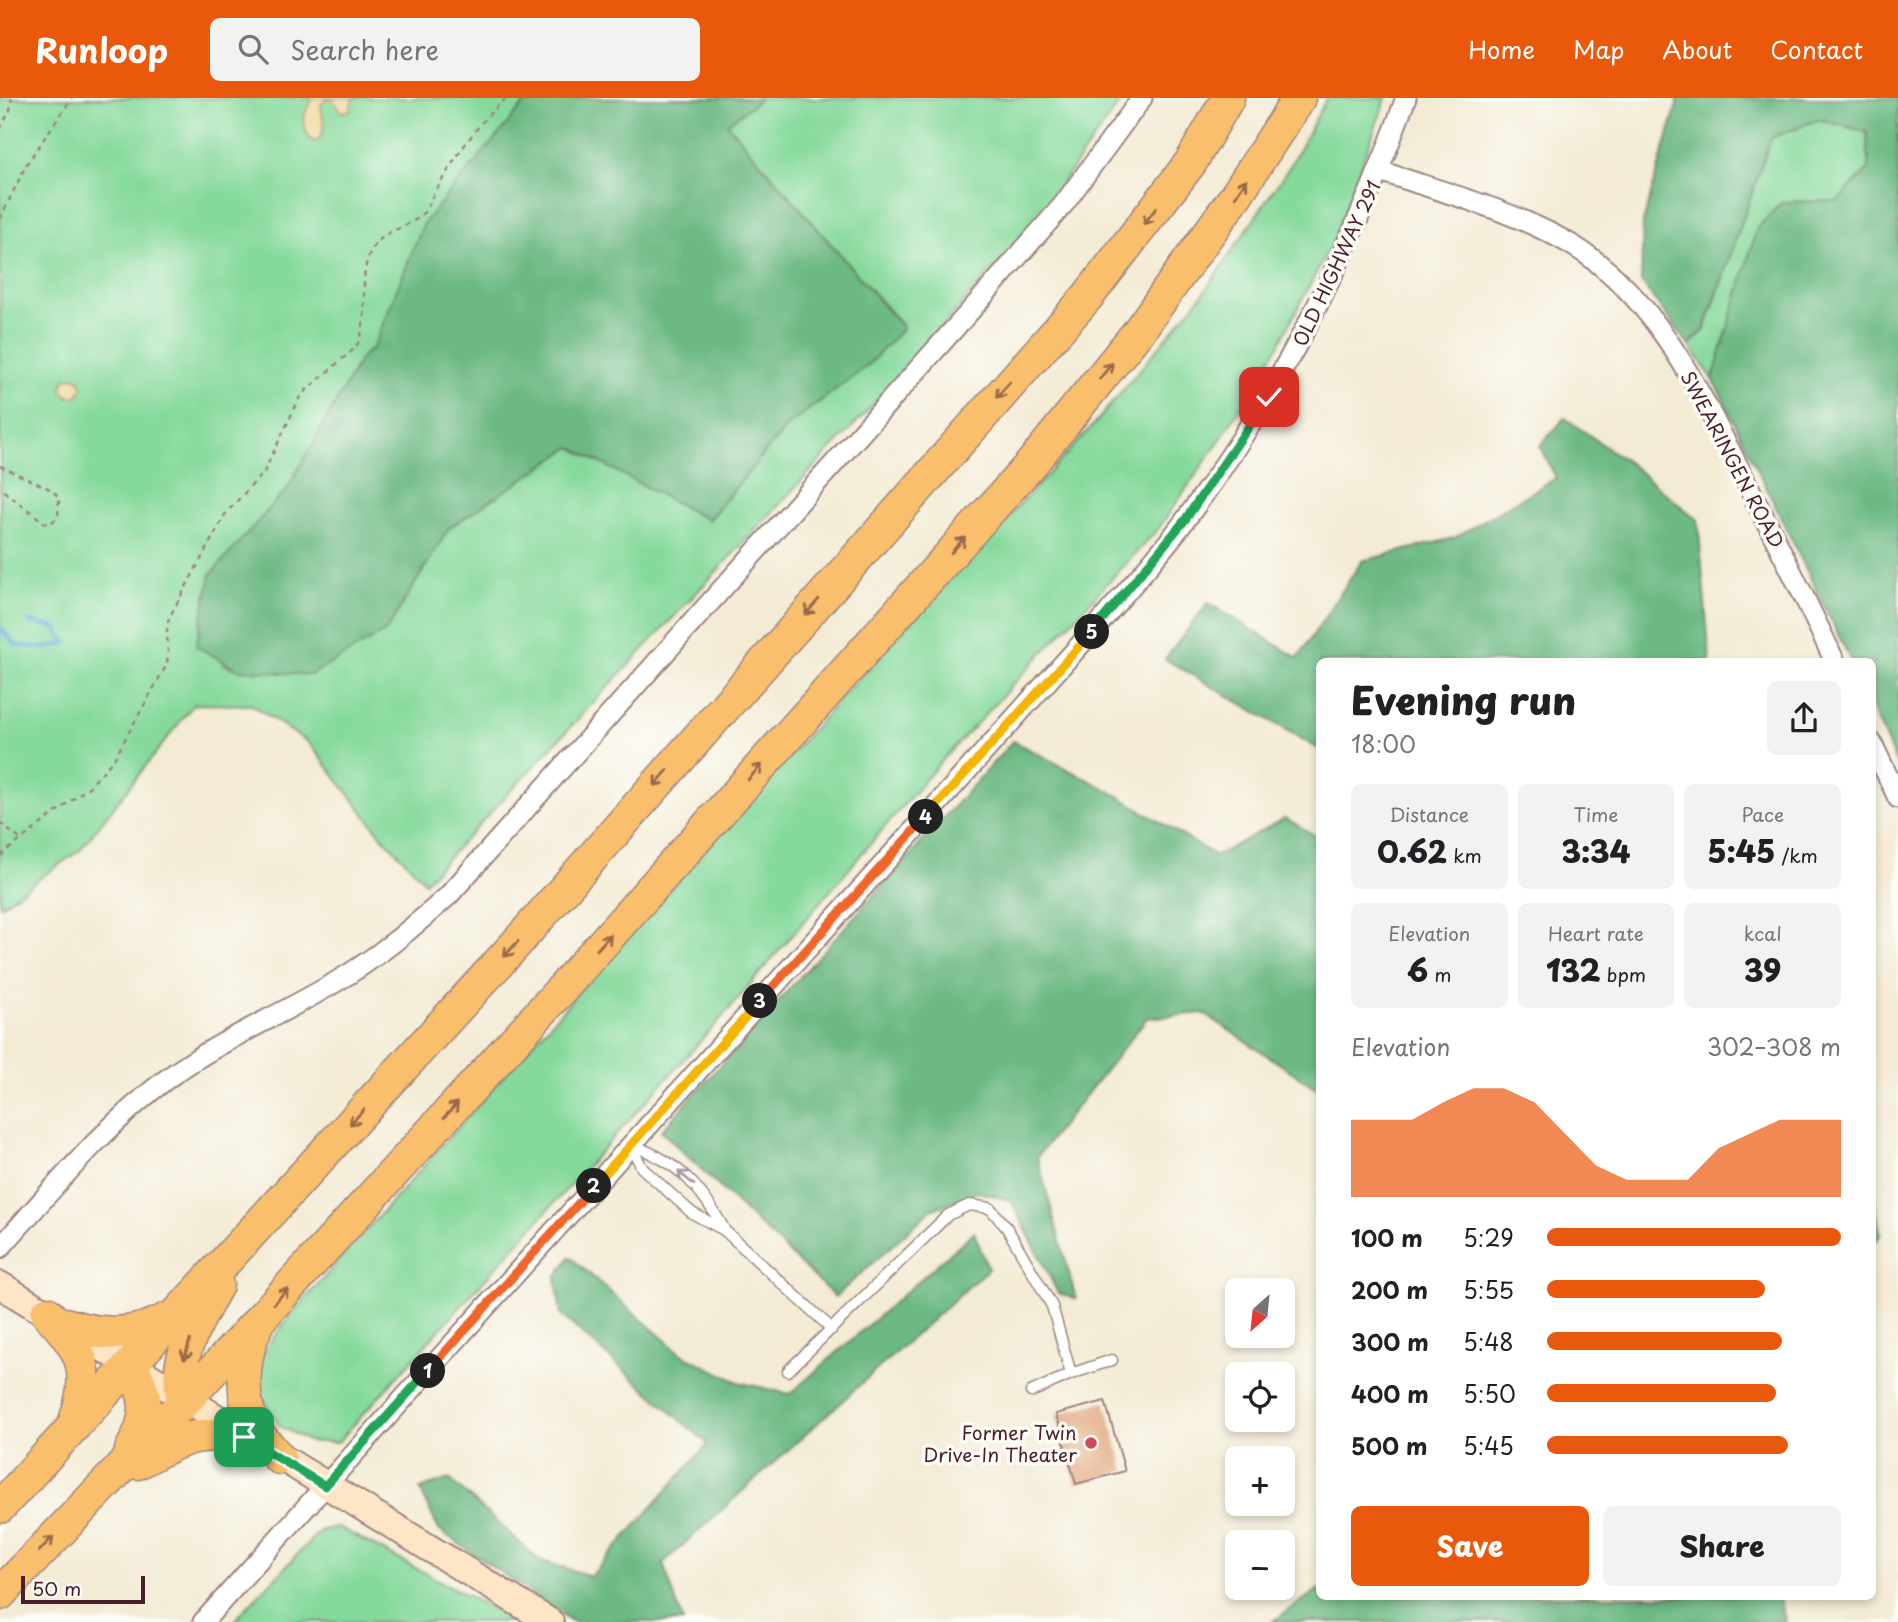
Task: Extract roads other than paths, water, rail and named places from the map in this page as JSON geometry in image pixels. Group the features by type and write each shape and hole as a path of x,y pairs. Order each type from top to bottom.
{"highway":[{"path":"0,1507 514,946 1088,296 1191,162 1228,98"},
{"path":"0,1594 186,1401 560,991 1032,463 1138,332 1237,194 1299,98"},
{"path":"186,1401 180,1377 189,1341 239,1246"},
{"path":"56,1319 121,1334 145,1331 177,1313"},
{"path":"56,1319 72,1339 84,1366 85,1388 73,1427"},
{"path":"258,1321 250,1340 245,1372 246,1399 255,1429 279,1458"},
{"path":"116,1472 143,1429 146,1405 131,1364"},
{"path":"116,1472 180,1440 207,1434 244,1437"}],"main road":[{"path":"0,1285 131,1364 244,1437 550,1622"}],"street":[{"path":"0,1248 121,1117 168,1078 220,1044 335,983 393,944 448,896 1063,205 1142,98"},
{"name":"OLD HIGHWAY 291","path":"203,1622 1098,625 1185,520 1269,397 1306,331 1350,243 1406,98"},
{"name":"SWEARINGEN ROAD","path":"1380,171 1518,217 1574,246 1635,298 1691,375 1798,583 1833,658"},
{"path":"1876,752 1898,799"}],"lane":[{"path":"631,1145 642,1168 692,1213 724,1230 832,1329"},
{"path":"631,1145 658,1154 705,1194 724,1230"},
{"path":"788,1371 948,1214 969,1205 990,1208 1007,1228 1052,1306 1071,1374"},
{"path":"1031,1392 1112,1360"}],"waterway":[{"path":"0,628 16,645 45,648 66,643 55,627 30,622"}],"place":[{"name":"Former Twin Drive-In Theater","path":"1091,1443"}]}
